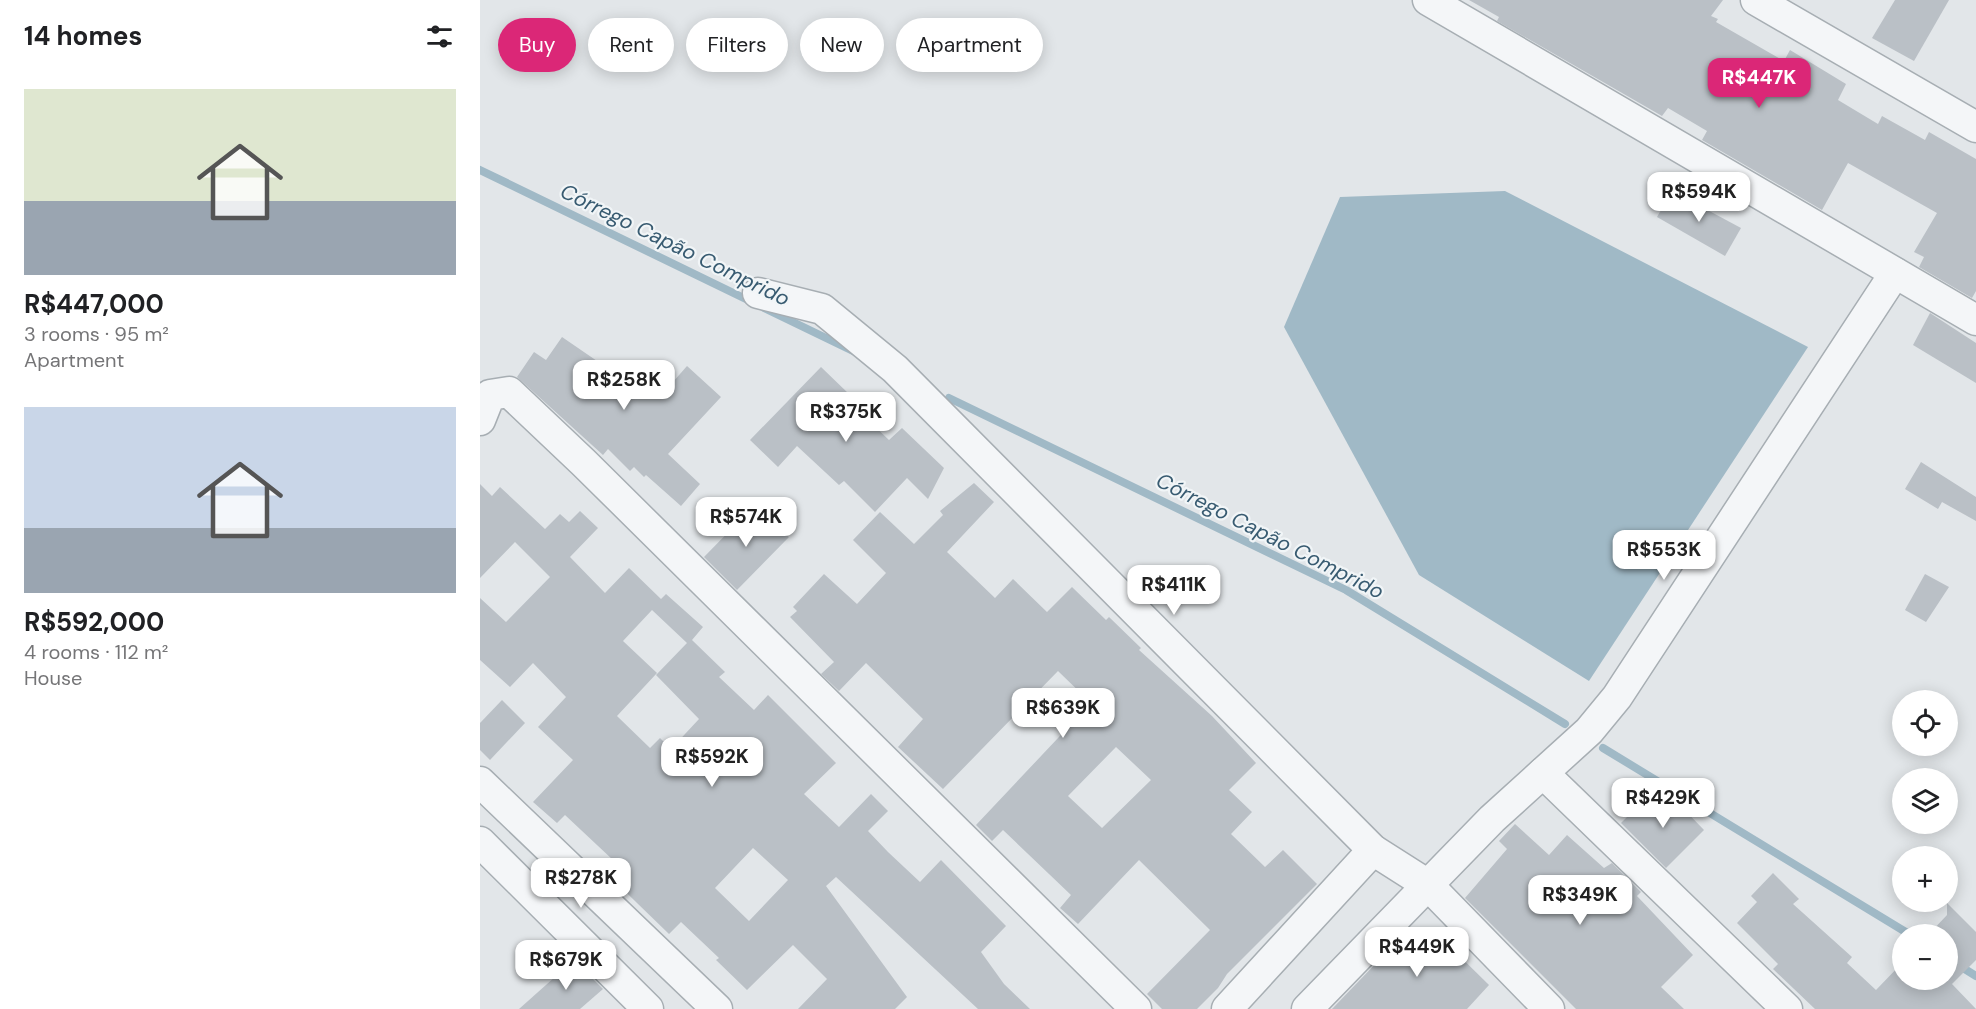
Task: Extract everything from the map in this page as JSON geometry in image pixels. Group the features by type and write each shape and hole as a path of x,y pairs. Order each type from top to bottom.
{"street":[{"path":"1428,0 1976,320"},
{"path":"1756,0 1976,127"},
{"path":"1307,1009 1492,819 1590,732 1617,697 1895,273"},
{"path":"758,293 822,309 895,369 1373,850 1428,885 1549,1009"},
{"path":"480,420 490,395 509,392 1136,1009"},
{"path":"1544,773 1788,1009"},
{"path":"480,782 717,1009"},
{"path":"480,842 648,1009"},
{"path":"1227,1009 1373,850"}],"water":[{"path":"1505,191 1808,347 1589,681 1419,575 1284,327 1340,197"}],"building":[{"path":"1469,0 1723,0 1711,16 1718,19 1716,22 1784,61 1790,50 1846,84 1838,100 1878,124 1882,116 1925,140 1929,132 1976,159 1976,291 1972,298 1919,267 1924,257 1914,252 1937,213 1848,163 1822,210 1702,140 1707,131 1668,108 1662,116 1497,21 1499,17"},
{"path":"1895,0 1949,0 1914,61 1872,38"},
{"path":"1672,191 1741,228 1725,256 1657,217"},
{"path":"1930,313 1976,343 1976,383 1913,345"},
{"path":"562,337 616,374 621,369 641,388 658,368 673,382 687,366 721,397 668,454 700,484 681,506 646,475 644,477 634,467 630,471 608,449 603,455 517,377 534,352 546,360"},
{"path":"821,367 849,394 845,398 889,440 902,428 944,468 928,499 907,478 875,512 844,481 839,485 797,446 778,467 750,440"},
{"path":"1921,462 1976,497 1976,521 1942,502 1938,509 1905,489"},
{"path":"974,483 994,502 947,552 995,598 1013,579 1047,612 1072,587 1106,620 1109,617 1141,648 1139,650 1212,716 1256,763 1229,790 1252,812 1231,834 1265,867 1283,850 1317,884 1227,974 1218,988 1197,1009 1162,1009 1147,994 1210,930 1139,860 1078,924 1060,908 1071,895 1003,830 992,841 976,825 1091,703 1058,671 943,789 898,747 923,719 866,663 839,691 821,674 834,662 790,617 797,611 793,607 824,574 857,604 886,573 853,540 880,512 914,544 943,515 940,511","holes":["1116,747 1151,780 1102,828 1068,796"]},
{"path":"480,484 492,496 500,487 545,529 560,514 569,522 580,511 598,528 570,557 605,593 629,568 661,599 666,594 703,627 692,640 725,672 719,677 754,710 768,695 836,763 804,794 839,827 871,794 888,811 868,831 888,852 920,882 941,860 1006,926 981,952 1004,984 1030,1009 978,1009 836,877 826,886 907,997 895,1009 798,1009 827,979 793,945 747,990 716,960 719,958 681,922 669,934 603,870 613,860 565,815 557,823 533,802 573,760 538,727 566,697 533,663 510,687 480,660 480,598 506,622 550,577 515,542 480,578","holes":["652,610 687,643 656,675 699,719 671,749 660,738 650,748 617,716 657,673 623,641","753,848 788,880 749,921 715,888"]},
{"path":"759,508 789,537 737,590 704,557 749,511 752,515"},
{"path":"1925,574 1949,587 1926,622 1905,610"},
{"path":"502,700 525,723 490,760 480,750 480,723"},
{"path":"1671,796 1704,830 1666,868 1621,823 1647,797 1658,808"},
{"path":"1515,824 1549,855 1567,835 1604,868 1612,863 1641,892 1637,896 1693,955 1661,987 1684,1009 1576,1009 1465,898 1507,849 1499,841"},
{"path":"1773,873 1799,899 1793,904 1852,957 1847,963 1876,990 1892,973 1892,990 1958,990 1976,1009 1815,1009 1773,969 1778,964 1737,923 1757,902 1751,896"},
{"path":"1947,912 1956,912 1976,932 1976,960 1958,978 1958,924 1938,924"},
{"path":"1432,929 1489,985 1467,1009 1332,1009 1408,930"},
{"path":"574,960 603,989 580,1009 519,1009"}],"waterway":[{"name":"Córrego Capão Comprido","path":"480,170 752,302"},
{"name":"Córrego Capão Comprido","path":"764,308 855,352"},
{"name":"Córrego Capão Comprido","path":"949,398 1346,590 1565,724"},
{"name":"Córrego Capão Comprido","path":"1603,748 1893,924"},
{"name":"Córrego Capão Comprido","path":"1958,965 1976,976"}]}
